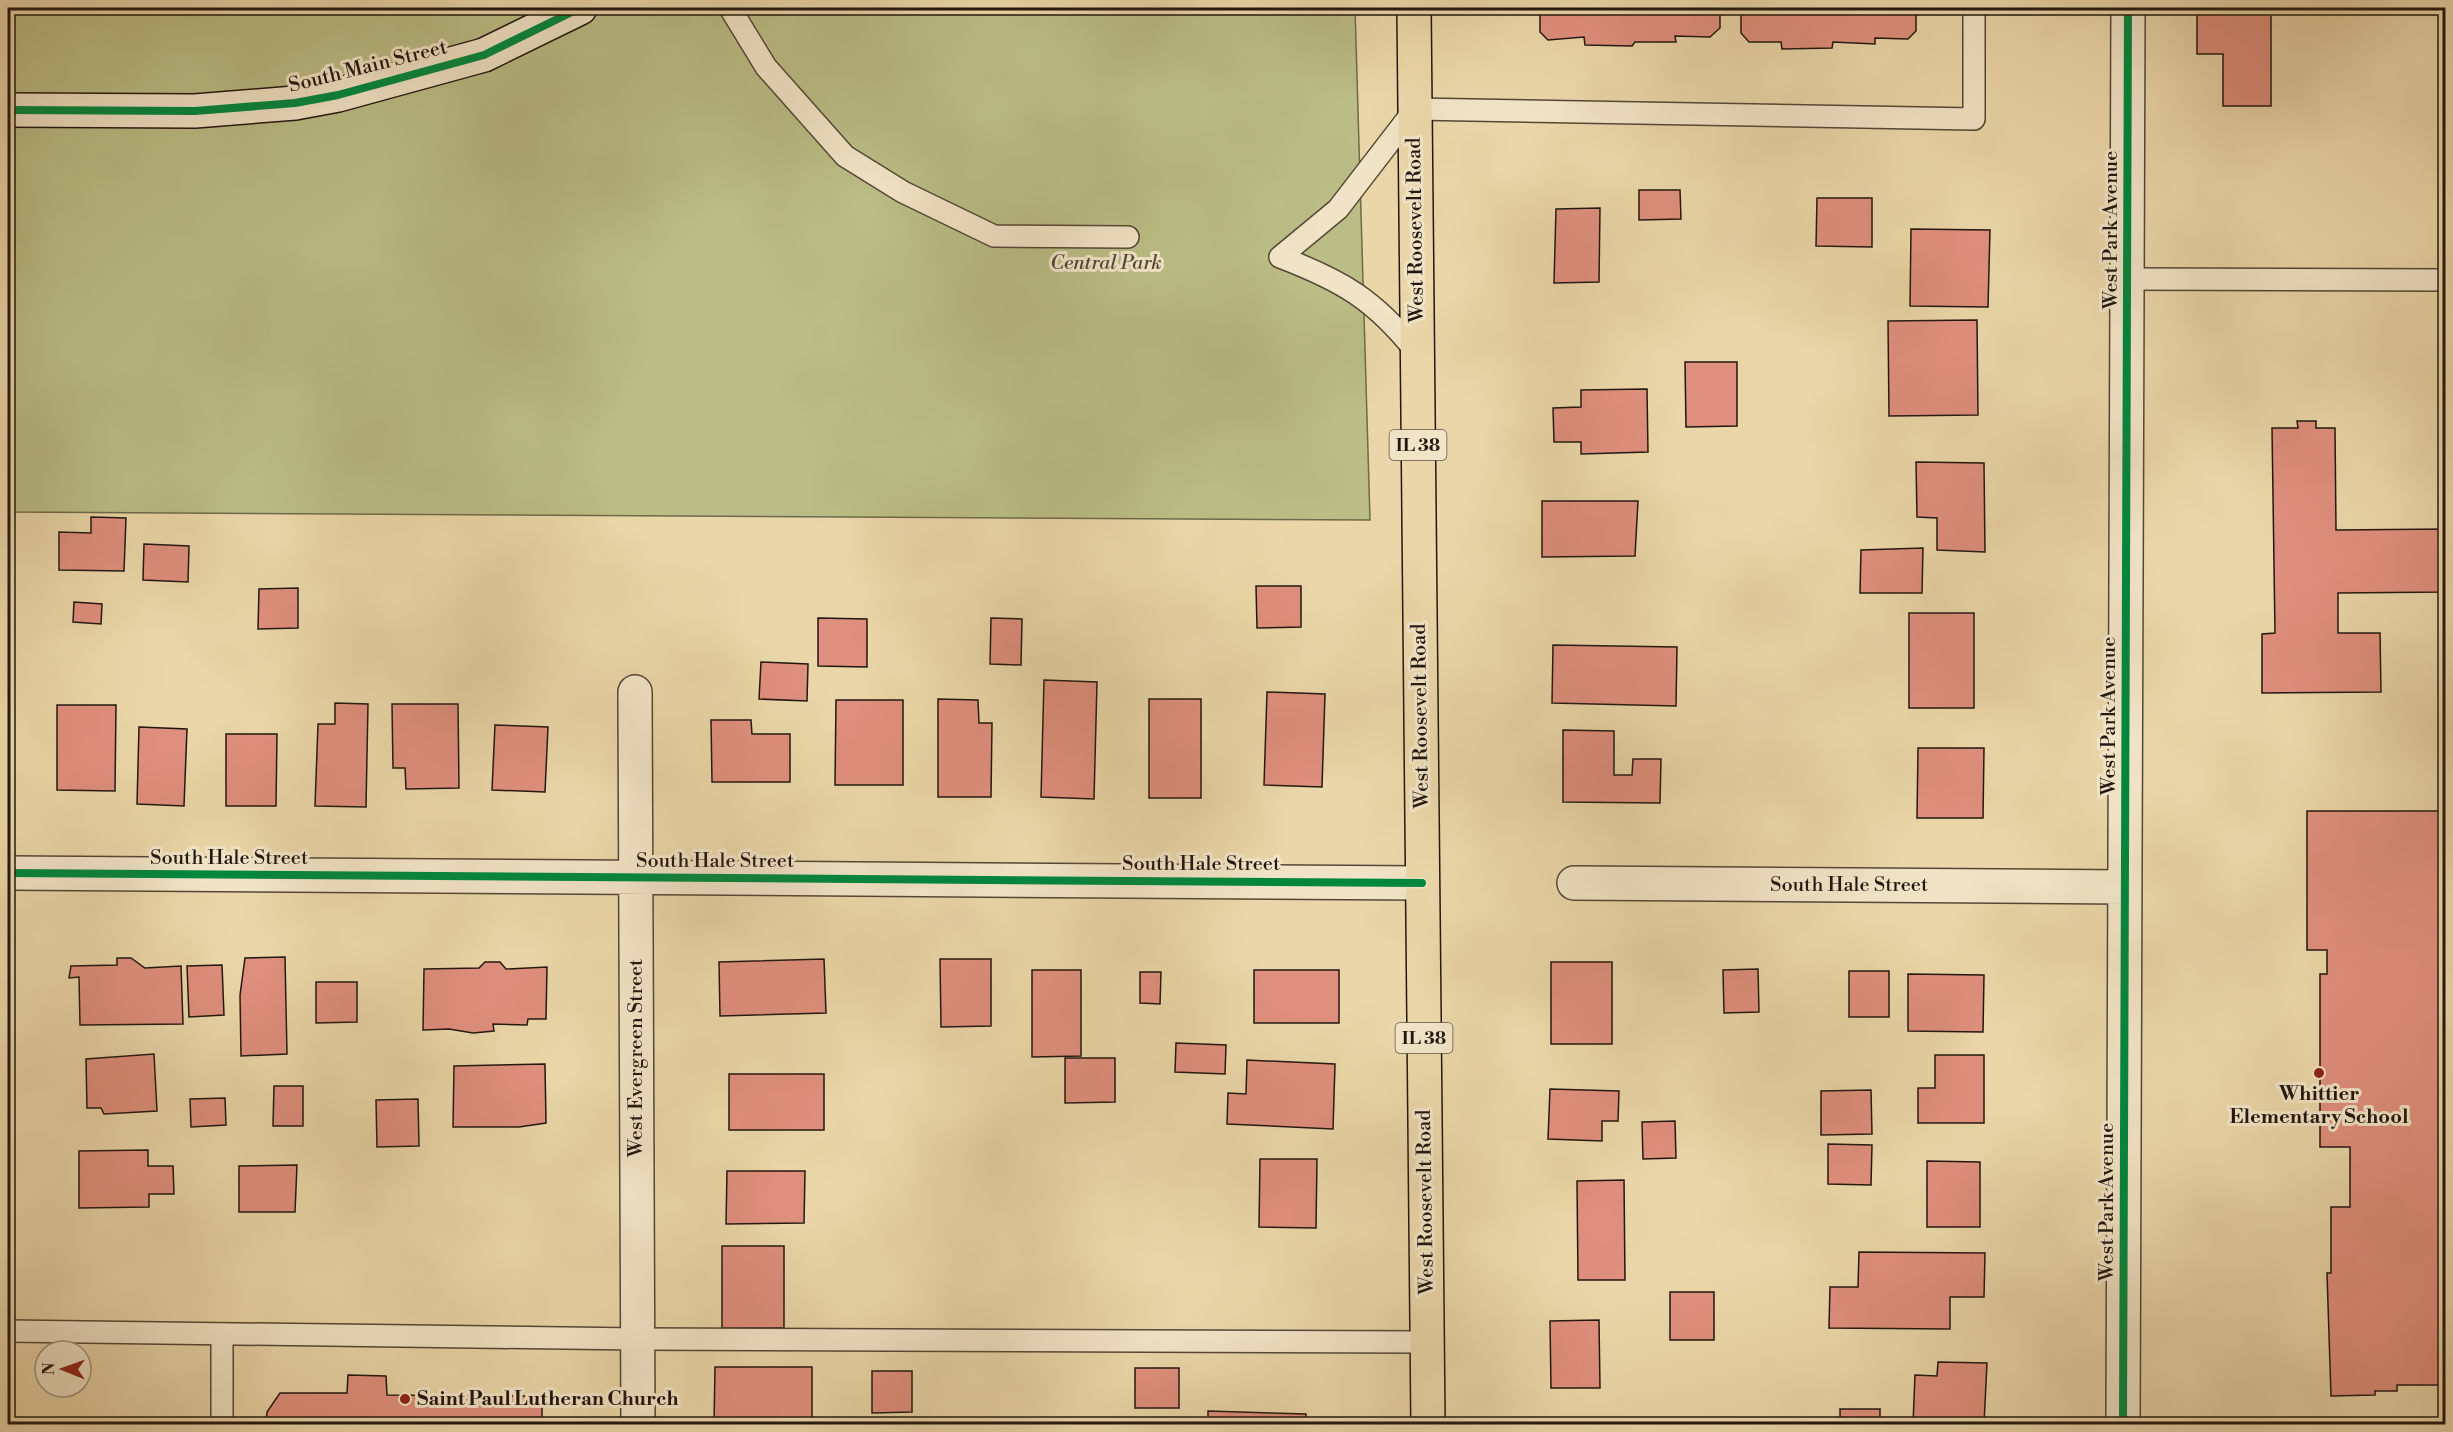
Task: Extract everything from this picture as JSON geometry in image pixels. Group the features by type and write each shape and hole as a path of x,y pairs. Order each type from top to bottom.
{"main road":[{"name":"West Roosevelt Road","path":"1413,8 1428,1425"}],"street":[{"name":"South Main Street","path":"8,110 195,111 295,103 338,95 484,55 580,8"},
{"name":"West Park Avenue","path":"2123,1425 2128,8"},
{"name":"West Evergreen Street","path":"635,692 638,1425"},
{"name":"South Hale Street","path":"8,873 1422,883"},
{"name":"South Hale Street","path":"1574,883 2125,887"}],"lane":[{"path":"730,8 766,68 845,156 903,192 994,236 1128,237"},
{"path":"1417,353 1396,327 1351,288 1319,272 1280,257 1338,209 1414,109 1974,119 1974,8"},
{"path":"2127,279 2445,280"},
{"path":"8,1331 638,1339 1427,1342"},
{"path":"222,1334 222,1425"}],"green space":[{"name":"Central Park","path":"8,8 1355,8 1370,520 8,512"}],"building":[{"path":"1540,8 1720,8 1720,28 1710,37 1675,36 1676,42 1635,42 1632,46 1585,45 1584,37 1548,40 1540,32"},
{"path":"1741,8 1916,8 1916,31 1908,39 1875,38 1875,44 1833,42 1832,48 1782,49 1781,42 1749,42 1741,33"},
{"path":"2197,8 2271,8 2271,106 2223,106 2223,54 2197,54"},
{"path":"1639,190 1680,190 1681,219 1639,220"},
{"path":"1817,198 1872,198 1872,247 1816,246"},
{"path":"1600,208 1599,282 1554,283 1556,209"},
{"path":"1911,229 1990,230 1988,307 1910,306"},
{"path":"1977,320 1978,415 1889,416 1888,321"},
{"path":"1685,362 1737,362 1737,426 1686,427"},
{"path":"1647,389 1648,452 1581,454 1581,442 1554,442 1553,408 1581,407 1581,390"},
{"path":"2297,421 2316,421 2316,428 2335,428 2336,530 2446,529 2446,592 2338,593 2338,633 2380,633 2381,692 2262,693 2262,634 2275,633 2272,428 2298,428"},
{"path":"1916,462 1984,463 1985,552 1937,550 1937,518 1917,517"},
{"path":"1542,501 1638,501 1635,556 1542,557"},
{"path":"91,517 126,518 124,571 59,570 59,532 91,533"},
{"path":"144,544 189,546 188,582 143,580"},
{"path":"1923,548 1922,593 1860,593 1861,550"},
{"path":"1256,586 1301,586 1301,627 1257,628"},
{"path":"298,588 298,628 258,629 259,589"},
{"path":"74,602 102,604 101,624 73,622"},
{"path":"1909,613 1974,613 1974,708 1909,708"},
{"path":"818,618 867,619 867,667 818,666"},
{"path":"991,618 1022,619 1021,665 990,664"},
{"path":"1553,645 1677,647 1676,706 1552,703"},
{"path":"761,662 808,664 807,701 759,699"},
{"path":"1044,680 1097,682 1094,799 1041,797"},
{"path":"1267,692 1325,694 1322,787 1264,785"},
{"path":"938,699 978,700 979,723 992,723 991,797 938,797"},
{"path":"1149,699 1201,699 1201,798 1149,798"},
{"path":"836,700 903,700 903,785 835,785"},
{"path":"335,703 368,704 366,807 315,806 318,724 335,724"},
{"path":"392,704 458,704 459,788 406,789 405,768 393,768"},
{"path":"57,705 116,705 115,791 57,790"},
{"path":"711,720 751,720 752,734 790,734 790,782 712,782"},
{"path":"495,725 548,727 545,792 492,790"},
{"path":"139,727 187,729 184,806 137,804"},
{"path":"1563,730 1614,731 1614,775 1632,775 1633,759 1661,759 1660,803 1563,802"},
{"path":"226,734 277,734 276,806 226,806"},
{"path":"1918,748 1984,748 1983,818 1917,818"},
{"path":"2307,811 2446,811 2446,1385 2397,1385 2397,1391 2375,1391 2375,1395 2331,1396 2327,1273 2331,1273 2331,1207 2350,1207 2350,1147 2320,1147 2320,974 2327,974 2327,950 2307,950"},
{"path":"285,957 287,1054 241,1056 240,995 245,958"},
{"path":"117,958 131,958 145,968 181,966 183,1024 80,1025 79,977 69,978 71,966 117,965"},
{"path":"824,959 826,1013 720,1016 719,962"},
{"path":"940,959 991,959 991,1026 941,1027"},
{"path":"485,962 500,962 506,969 547,967 546,1019 528,1019 527,1025 493,1024 494,1031 473,1033 449,1029 423,1030 424,969 479,968"},
{"path":"1551,962 1612,962 1612,1044 1551,1044"},
{"path":"222,965 224,1015 189,1017 187,966"},
{"path":"1758,969 1759,1012 1724,1013 1723,970"},
{"path":"1032,970 1081,970 1081,1056 1032,1057"},
{"path":"1254,970 1339,970 1339,1023 1254,1023"},
{"path":"1849,971 1889,971 1889,1017 1849,1017"},
{"path":"1140,972 1161,972 1160,1004 1140,1003"},
{"path":"1908,974 1984,975 1983,1032 1908,1031"},
{"path":"316,982 357,982 357,1022 316,1023"},
{"path":"1176,1043 1226,1045 1225,1074 1175,1072"},
{"path":"154,1054 157,1111 104,1114 101,1108 87,1108 86,1059"},
{"path":"1935,1055 1984,1055 1984,1123 1918,1123 1918,1088 1935,1088"},
{"path":"1065,1058 1115,1058 1115,1102 1065,1103"},
{"path":"1247,1060 1335,1064 1333,1129 1227,1124 1228,1093 1246,1094"},
{"path":"545,1064 546,1123 519,1127 453,1127 454,1066"},
{"path":"729,1074 824,1074 824,1130 729,1130"},
{"path":"274,1086 303,1086 303,1126 273,1126"},
{"path":"1550,1089 1619,1091 1618,1121 1602,1121 1602,1141 1548,1139"},
{"path":"1871,1090 1872,1134 1821,1135 1821,1091"},
{"path":"225,1098 226,1125 191,1127 190,1099"},
{"path":"418,1099 419,1146 377,1147 376,1100"},
{"path":"1675,1121 1676,1158 1643,1159 1642,1122"},
{"path":"1828,1144 1872,1145 1871,1185 1828,1184"},
{"path":"148,1150 148,1166 173,1166 174,1194 149,1194 149,1207 79,1208 79,1151"},
{"path":"1260,1159 1317,1159 1316,1228 1259,1227"},
{"path":"1927,1161 1980,1162 1980,1227 1927,1227"},
{"path":"297,1165 295,1212 239,1212 239,1166"},
{"path":"727,1171 805,1171 804,1223 726,1224"},
{"path":"1624,1180 1625,1280 1578,1280 1577,1181"},
{"path":"722,1246 784,1246 784,1328 722,1328"},
{"path":"1859,1252 1985,1253 1984,1297 1950,1297 1950,1329 1829,1328 1830,1287 1858,1287"},
{"path":"1670,1292 1714,1292 1714,1340 1670,1340"},
{"path":"1599,1320 1600,1388 1551,1388 1550,1321"},
{"path":"1938,1362 1987,1363 1984,1424 1913,1424 1915,1375 1937,1376"},
{"path":"715,1367 812,1367 812,1424 714,1424"},
{"path":"1135,1368 1179,1368 1179,1408 1135,1408"},
{"path":"872,1371 912,1371 912,1412 872,1413"},
{"name":"Saint Paul Lutheran Church","path":"348,1375 386,1376 387,1395 524,1396 542,1402 542,1424 266,1424 267,1412 280,1393 347,1393"},
{"path":"1840,1409 1880,1409 1880,1424 1840,1424"},
{"path":"1208,1411 1306,1414 1306,1424 1208,1424"}],"cycle path":[{"path":"8,110 195,111 295,103 338,95 484,55 580,8"},
{"path":"2123,1424 2128,8"},
{"path":"8,873 1422,883"}],"place":[{"name":"Whittier Elementary School","path":"2319,1073"},
{"name":"Saint Paul Lutheran Church","path":"405,1399"}]}
